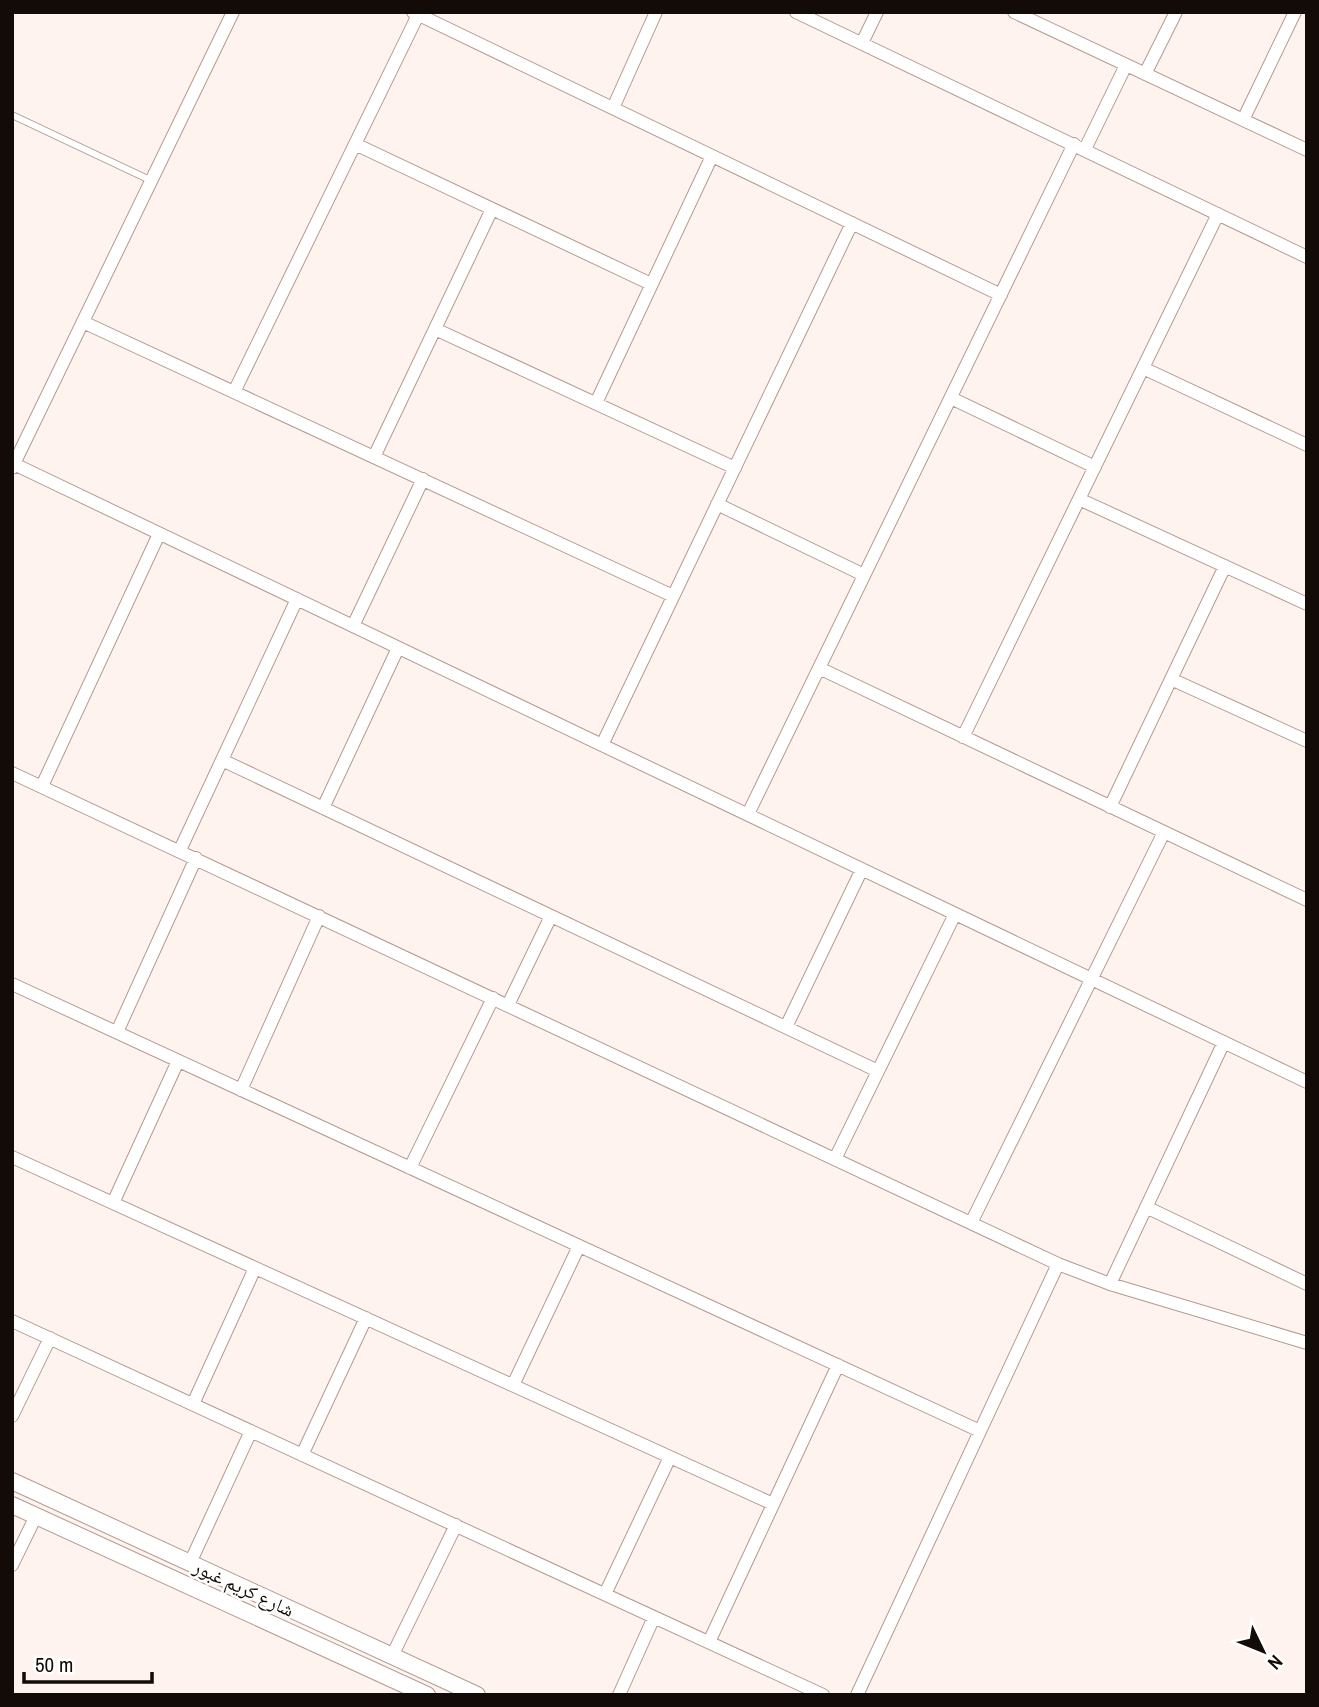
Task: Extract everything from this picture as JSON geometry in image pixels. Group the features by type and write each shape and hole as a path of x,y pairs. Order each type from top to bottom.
{"street":[{"path":"233,12 13,466 1307,1082"},
{"path":"612,108 656,12"},
{"path":"796,12 1307,257"},
{"path":"862,44 877,12"},
{"path":"1014,12 1307,150"},
{"path":"1146,74 1176,12"},
{"path":"1243,120 1295,12"},
{"path":"234,392 355,144 415,13 1001,295"},
{"path":"748,814 1001,295 1126,65"},
{"path":"355,144 651,284"},
{"path":"596,403 712,156"},
{"path":"374,457 492,209"},
{"path":"963,737 1218,214"},
{"path":"602,745 852,223"},
{"path":"83,322 673,596"},
{"path":"435,329 735,468"},
{"path":"1143,368 1307,445"},
{"path":"951,398 1095,467"},
{"path":"353,626 423,480"},
{"path":"1079,499 1307,604"},
{"path":"718,504 864,575"},
{"path":"42,786 159,534"},
{"path":"1110,807 1225,566"},
{"path":"180,850 297,599"},
{"path":"323,808 398,648"},
{"path":"819,668 1307,900"},
{"path":"1171,679 1307,741"},
{"path":"222,760 878,1071"},
{"path":"12,772 1058,1264 1110,1283 1307,1343"},
{"path":"971,1223 1164,832"},
{"path":"117,1032 196,858"},
{"path":"786,1027 862,869"},
{"path":"835,1159 955,914"},
{"path":"241,1090 319,916"},
{"path":"508,1005 551,916"},
{"path":"12,984 980,1431"},
{"path":"410,1168 493,998"},
{"path":"1110,1283 1224,1042"},
{"path":"113,1203 178,1061"},
{"path":"12,1157 773,1504"},
{"path":"1146,1208 1307,1284"},
{"path":"513,1385 579,1246"},
{"path":"857,1695 1058,1264"},
{"path":"193,1404 256,1268"},
{"path":"302,1454 366,1318"},
{"path":"12,1321 822,1695"},
{"path":"12,1416 50,1338"},
{"path":"709,1642 838,1365"},
{"path":"190,1563 251,1431"},
{"path":"605,1594 670,1457"},
{"name":"شارع كريم غبور","path":"12,1481 477,1695"},
{"name":"شارع كريم غبور","path":"12,1505 427,1695"},
{"path":"12,1565 36,1516"},
{"path":"392,1656 456,1525"},
{"path":"229,1604 239,1585"},
{"path":"619,1695 654,1617"}],"lane":[{"path":"12,115 152,181"}]}
